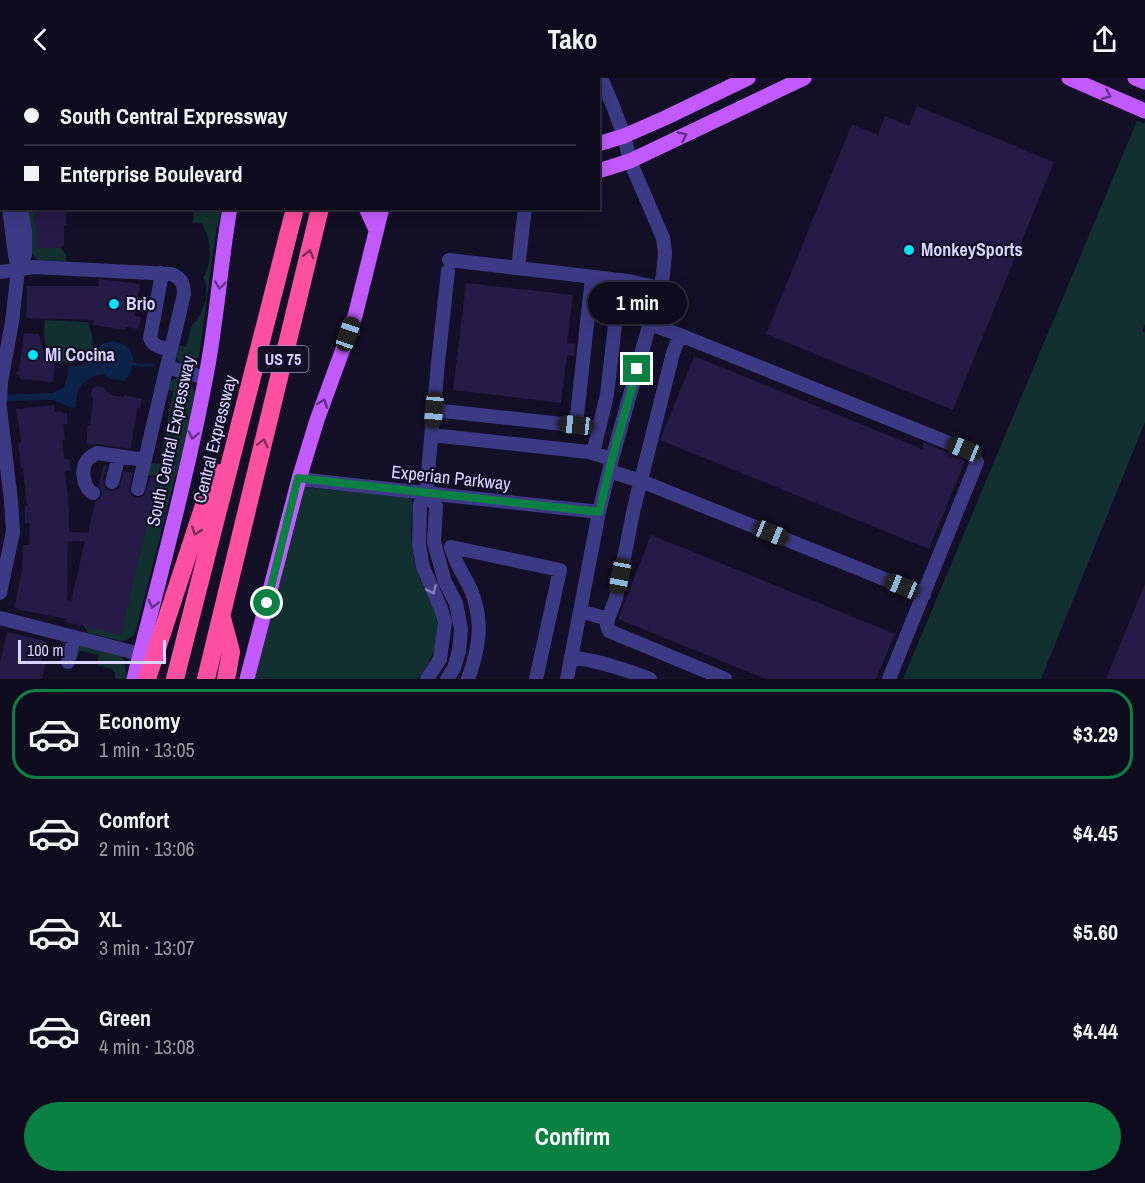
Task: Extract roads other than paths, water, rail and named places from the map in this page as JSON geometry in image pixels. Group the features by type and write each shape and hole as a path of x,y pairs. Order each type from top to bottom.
{"highway":[{"name":"US 75","path":"206,679 319,213"},
{"name":"Central Expressway","path":"175,679 293,216"},
{"path":"147,679 205,502 236,439"},
{"path":"221,616 231,652 226,679"}],"main road":[{"path":"600,143 624,136 665,118 748,78"},
{"path":"600,170 630,161 804,78"},
{"path":"1069,78 1145,111"},
{"path":"1135,78 1145,82"},
{"name":"South Central Expressway","path":"134,679 178,506 206,378 230,210"},
{"path":"247,679 298,478 355,316 376,230 378,210"}],"street":[{"path":"567,679 599,512 660,288 665,252 663,238 630,161 614,106 601,78"},
{"path":"0,402 3,361 12,322 18,270 9,210"},
{"path":"18,270 25,255 25,232 21,210"},
{"path":"518,268 525,210"},
{"path":"427,679 440,659 445,622 423,567 419,545 420,504 426,493 448,266 518,268 620,280 660,288"},
{"path":"0,272 34,267 160,273 178,277 184,285 184,294 138,489"},
{"path":"160,273 161,279 150,338 151,342 157,346 171,350"},
{"path":"576,425 592,277"},
{"path":"592,453 607,395 620,280"},
{"path":"650,324 964,449 978,462 889,679"},
{"path":"680,335 672,353 634,508 616,598 607,625 609,631 725,679"},
{"path":"167,368 206,378"},
{"path":"0,408 13,532 0,593"},
{"path":"434,410 599,428"},
{"path":"432,435 592,453 610,465 641,480 924,595"},
{"path":"93,493 85,485 84,475 84,467 90,457 97,453 146,460"},
{"path":"112,482 119,456"},
{"name":"Experian Parkway","path":"298,478 599,512"},
{"path":"426,493 436,506 434,542 436,553 445,582 456,603 461,629 459,651 454,668 447,679"},
{"path":"468,679 476,657 479,630 477,612 472,592 451,547 560,570 536,679"},
{"path":"421,556 436,553"},
{"path":"580,611 608,619"},
{"path":"0,618 140,654"},
{"path":"444,628 479,630"},
{"path":"68,662 74,637"},
{"path":"571,657 634,672 650,679"}],"water":[{"path":"114,341 124,345 131,353 133,363 130,373 124,381 110,379 104,374 86,380 78,394 76,407 72,408 53,400 0,401 0,395 53,393 64,387 68,366 84,363 101,344"}],"waterway":[{"path":"131,363 153,365"}],"place":[{"name":"MonkeySports","path":"909,250"},
{"name":"Brio","path":"114,304"},
{"name":"Mi Cocina","path":"33,355"}]}
